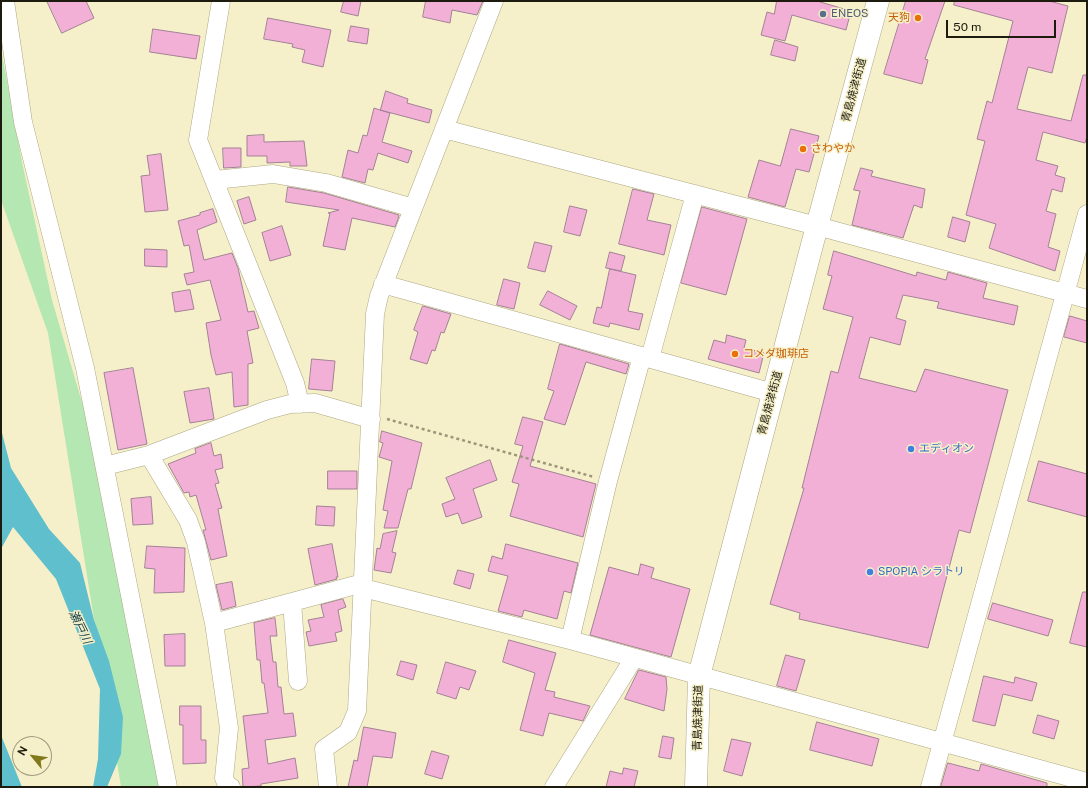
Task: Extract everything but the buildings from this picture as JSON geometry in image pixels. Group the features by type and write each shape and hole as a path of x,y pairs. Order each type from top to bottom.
{"main road":[{"name":"青島焼津街道","path":"696,787 699,676 817,226 878,1"}],"street":[{"path":"5,1 23,122 85,368 168,787"},
{"path":"221,1 198,140 295,383 300,404"},
{"path":"328,787 324,749 348,732 357,711 375,314 383,284 494,1"},
{"path":"444,129 817,226 1087,299"},
{"path":"215,180 273,174 326,183 413,208"},
{"path":"570,640 608,481 695,194"},
{"path":"930,787 1087,214"},
{"path":"383,284 773,393"},
{"path":"105,466 149,455 267,410 290,404 315,403 371,417"},
{"path":"149,455 188,520 196,542 214,623 229,728 224,778 227,785 231,787"},
{"path":"214,623 292,602 363,586 570,640 1087,782"},
{"path":"292,602 298,681"},
{"path":"554,787 634,658"}],"path":[{"path":"371,417 608,481"}],"green space":[{"path":"1,49 22,162 52,300 96,450 160,787 121,787 48,333 1,200"}],"water":[{"name":"瀬戸川","path":"1,429 11,468 49,529 80,563 94,620 109,661 123,717 121,754 107,787 93,787 98,759 100,689 56,579 13,527 1,549"},
{"path":"1,735 12,762 12,776 18,776 22,787 1,787"}],"place":[{"name":"ENEOS","path":"823,14"},
{"name":"天狗","path":"918,18"},
{"name":"さわやか","path":"803,149"},
{"name":"コメダ珈琲店","path":"735,354"},
{"name":"エディオン","path":"911,449"},
{"name":"SPOPIA シラトリ","path":"870,572"}]}
